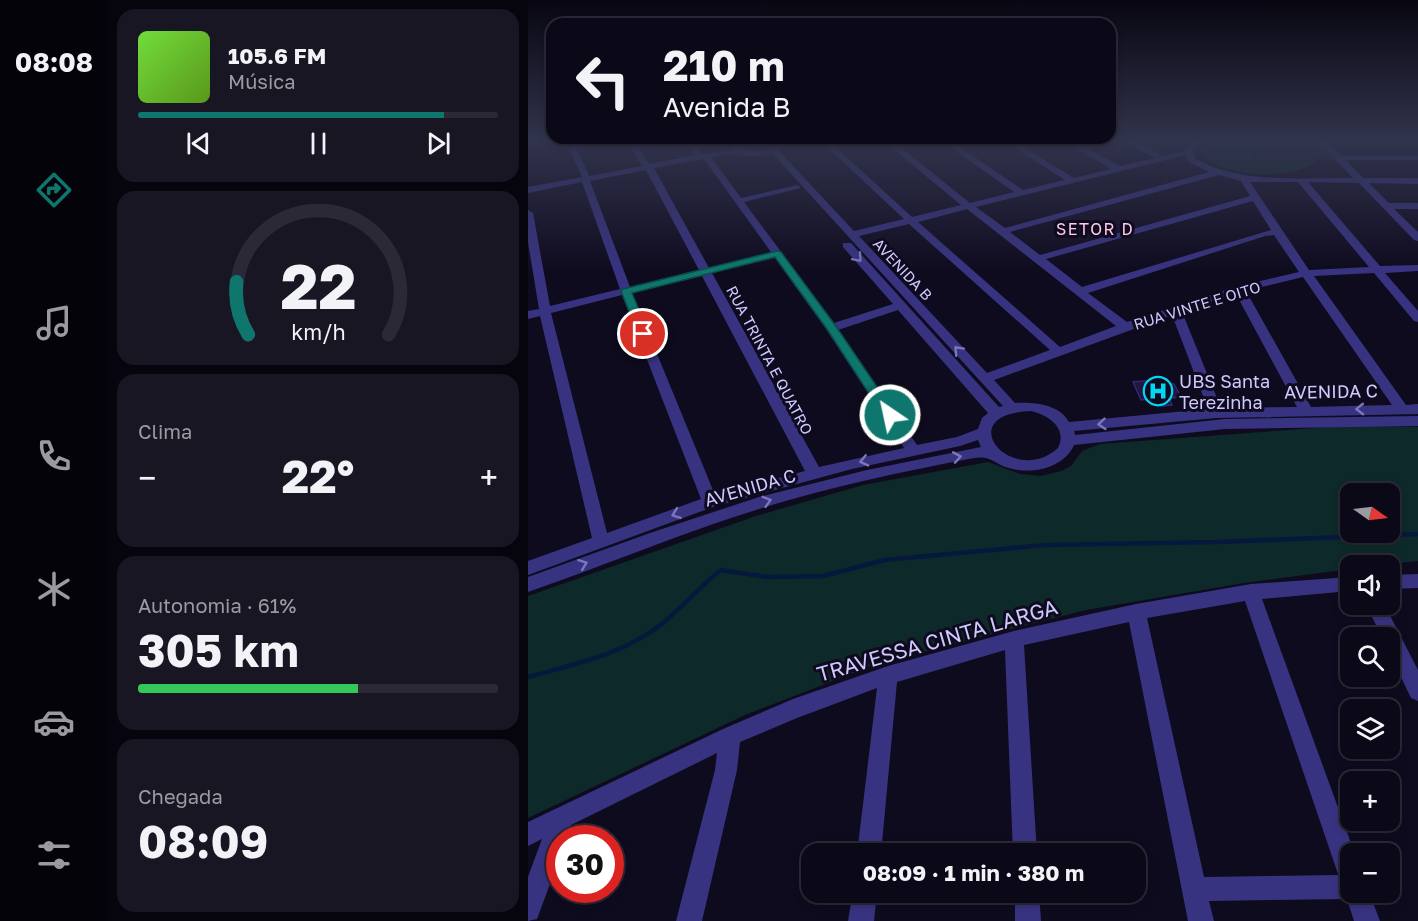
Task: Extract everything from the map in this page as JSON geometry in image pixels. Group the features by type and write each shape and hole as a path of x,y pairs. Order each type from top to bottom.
{"street":[{"path":"528,188 544,185"},
{"path":"588,185 626,291 710,502"},
{"name":"RUA TRINTA E QUATRO","path":"658,185 814,473"},
{"path":"725,185 831,328 913,450"},
{"name":"AVENIDA B","path":"794,185 996,413"},
{"name":"AVENIDA B","path":"813,185 851,235 1012,408"},
{"path":"872,185 1059,352"},
{"path":"943,185 1082,291 1125,327"},
{"path":"1009,185 1021,193"},
{"path":"851,235 1052,185"},
{"path":"1003,231 1172,185"},
{"path":"1247,185 1277,232 1402,409"},
{"path":"1305,185 1418,318"},
{"path":"1367,185 1418,237"},
{"path":"738,201 797,188"},
{"path":"1039,258 1255,198"},
{"path":"1387,206 1418,206"},
{"path":"528,213 545,311 601,542"},
{"path":"1082,291 1264,233 1277,232"},
{"path":"528,315 777,254"},
{"name":"RUA VINTE E OITO","path":"984,379 1125,327 1239,289 1307,273 1418,268"},
{"path":"1239,289 1306,410"},
{"path":"831,328 900,306"},
{"path":"1176,311 1216,413"},
{"path":"1035,407 1059,418 1067,434 1061,454 1039,465 1012,464 990,452 984,443 982,433 986,422 996,413 1012,408 1035,407"},
{"name":"AVENIDA C","path":"1067,434 1216,413 1418,409"},
{"name":"AVENIDA C","path":"1067,434 1225,424 1418,422"},
{"name":"AVENIDA C","path":"528,568 710,502 814,473 960,441 982,433"},
{"name":"AVENIDA C","path":"528,585 664,534 791,494 902,467 990,452"},
{"path":"1400,581 1418,580"},
{"name":"TRAVESSA CINTA LARGA","path":"528,834 730,736 793,709 888,675 1014,639 1136,612 1251,592 1340,585"},
{"path":"1251,592 1340,846"},
{"path":"1136,612 1201,921"},
{"path":"1380,615 1418,691"},
{"path":"1014,639 1024,843"},
{"path":"870,843 888,675"},
{"path":"689,921 726,770 730,736"},
{"path":"528,910 562,818"},
{"path":"1195,889 1340,887"},
{"path":"861,921 863,903"},
{"path":"1027,903 1028,921"},
{"path":"1361,903 1367,921"}],"green space":[{"path":"1342,426 1418,427 1418,561 1400,563 1400,555 1340,555 1340,570 1244,583 1086,610 877,664 745,715 528,818 528,596 756,516 863,485 988,462 1020,474 1041,476 1071,466 1082,451 1100,444"}],"building":[{"name":"UBS Santa Terezinha","path":"1167,379 1169,384 1174,384 1181,397 1169,398 1172,405 1161,406 1157,398 1141,400 1133,382"}],"waterway":[{"path":"528,677 599,657 632,643 663,623 721,570 768,577 823,576 885,560 1046,545 1217,542 1418,534"}],"place":[{"name":"UBS Santa Terezinha","path":"1158,391"}],"district":[{"name":"SETOR D","path":"1095,229"}],"route":[{"path":"643,334 626,291 777,254 890,415"}]}
